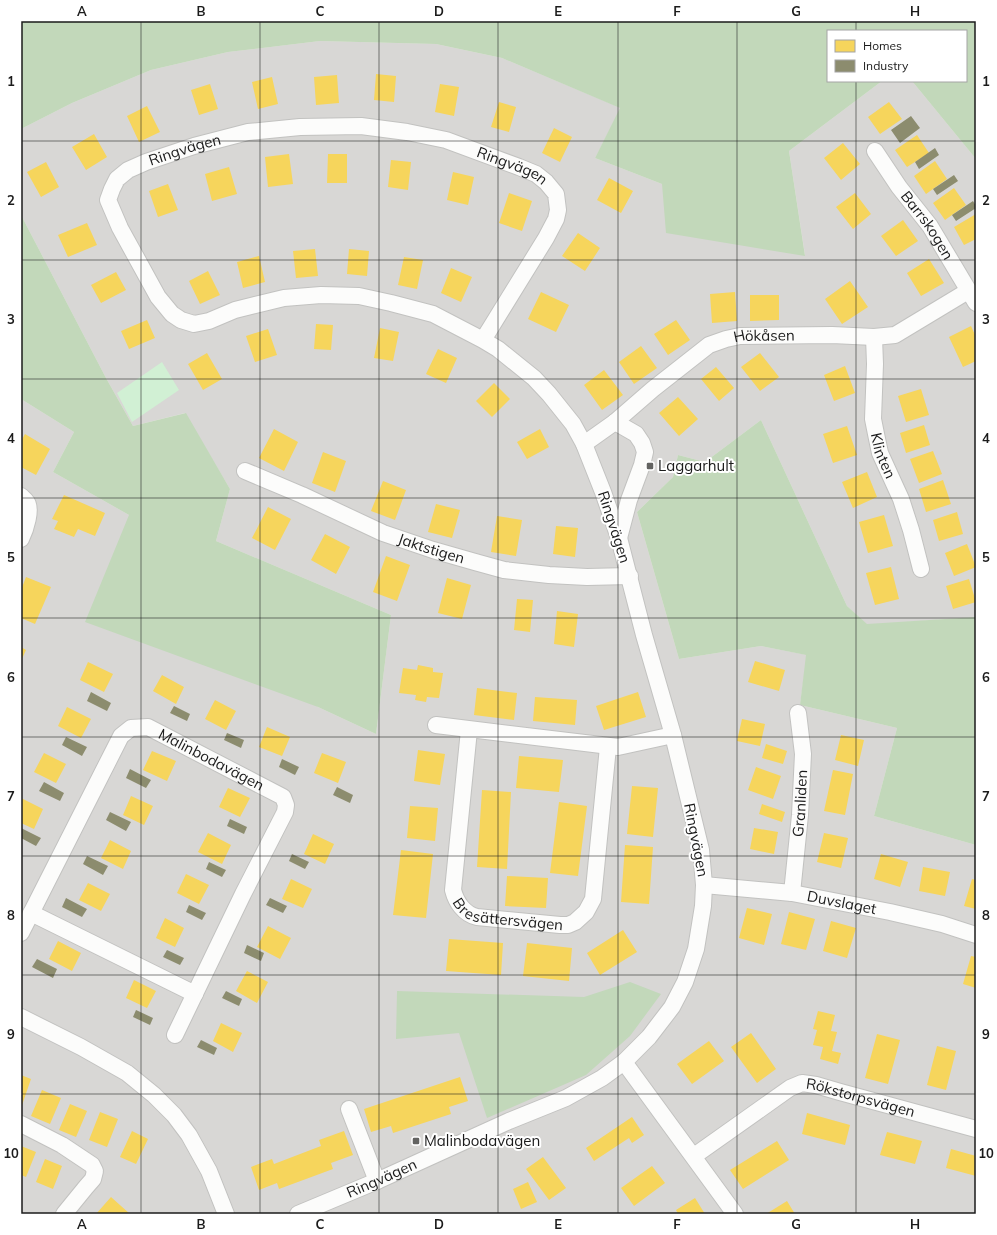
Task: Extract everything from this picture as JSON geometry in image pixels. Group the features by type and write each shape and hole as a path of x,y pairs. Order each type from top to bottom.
{"street":[{"name":"Ringvägen","path":"298,1214 566,1098 602,1078 624,1062 649,1037 672,1007 685,982 696,949 703,906 704,885 701,850 673,735 644,635 619,538 584,444 573,424 549,394 534,378 498,349 433,314 359,296 321,295 284,298 235,310 194,324 181,320 172,314 158,297 120,228 108,200 112,189 117,179 128,170 146,162 194,146 248,132 300,127 361,126 407,132 446,140 536,174 546,182 556,194 558,210 556,219 546,238 483,340"},
{"name":"Barrskogen","path":"875,151 899,187 930,226 972,297"},
{"name":"Hökåsen","path":"584,444 615,422 678,368 709,345 740,336 832,335 874,337 894,335 972,297"},
{"name":"Klinten","path":"874,337 875,364 873,419 876,434 880,453 901,499 912,530 921,569"},
{"path":"615,422 636,434 642,443 645,452 629,500 619,538"},
{"name":"Jaktstigen","path":"245,472 302,495 383,533 433,550 489,566 504,570 549,575 587,577 630,576"},
{"path":"21,496 27,501 29,508 27,521 21,539"},
{"name":"Granliden","path":"792,893 800,815 804,754 798,713"},
{"path":"436,725 608,747 618,747 673,735"},
{"name":"Malinbodavägen","path":"21,933 121,736 131,728 148,727 283,797 286,805 285,812 243,894 175,1035"},
{"name":"Bresättersvägen","path":"469,730 453,890 460,906 467,913 477,917 560,925 575,922 586,912 593,899 608,747"},
{"name":"Duvslaget","path":"704,885 792,893 890,912 942,924 976,935"},
{"path":"31,913 195,994"},
{"path":"21,1017 81,1047 127,1073 154,1095 174,1115 189,1135 209,1171 226,1214"},
{"path":"624,1062 735,1214"},
{"name":"Rökstorpsvägen","path":"694,1156 790,1088 802,1083 816,1085 976,1129"},
{"path":"349,1109 377,1181"},
{"path":"21,1124 62,1145 92,1164 95,1171 93,1179 64,1214"}],"shaded area":[{"path":"320,41 436,44 502,58 621,108 595,158 662,184 805,255 789,151 881,82 913,82 976,159 976,617 867,625 847,606 761,420 705,462 678,455 673,477 637,512 679,659 761,646 807,655 800,705 897,728 874,816 976,845 976,1214 21,1214 21,399 74,432 53,472 129,515 318,707 376,734 391,615 216,541 230,489 185,413 133,426 106,378 21,215 21,129 72,103 151,70 228,52"}],"green space":[{"path":"21,21 976,21 976,159 913,82 967,82 967,30 827,30 827,82 881,82 789,151 805,256 666,233 662,184 595,158 620,108 502,58 436,44 320,41 228,52 151,70 72,103 21,129"},
{"path":"21,215 106,378 133,426 186,413 230,489 216,541 391,615 376,734 318,707 85,622 129,515 53,472 74,432 21,399"},
{"path":"162,362 179,390 132,422 117,393"},
{"path":"761,420 847,606 867,624 976,617 976,845 874,816 897,728 800,705 806,655 761,646 679,659 637,512 673,477 678,455 705,462"},
{"path":"630,982 661,994 630,1036 586,1075 487,1118 459,1033 396,1039 397,991 584,997"}],"building: Homes":[{"path":"376,74 396,76 394,102 374,100"},
{"path":"337,75 339,103 316,105 314,77"},
{"path":"272,77 278,104 258,109 252,82"},
{"path":"210,84 218,109 199,115 191,90"},
{"path":"440,84 459,87 454,116 435,112"},
{"path":"499,102 516,107 509,132 491,127"},
{"path":"889,102 902,119 880,134 868,117"},
{"path":"147,106 160,132 139,142 127,116"},
{"path":"554,128 572,137 560,162 542,153"},
{"path":"94,134 107,157 86,170 72,147"},
{"path":"917,135 929,153 907,167 895,150"},
{"path":"843,143 860,164 841,180 824,158"},
{"path":"289,154 293,184 268,187 265,157"},
{"path":"328,154 347,154 347,183 327,183"},
{"path":"391,160 411,162 408,190 388,187"},
{"path":"935,161 947,179 926,194 914,176"},
{"path":"46,162 59,187 41,197 27,172"},
{"path":"229,167 237,194 212,201 205,174"},
{"path":"453,172 474,177 468,205 447,200"},
{"path":"609,178 633,191 621,213 597,200"},
{"path":"168,184 178,210 158,217 149,191"},
{"path":"954,188 966,205 945,220 933,203"},
{"path":"509,193 532,201 522,231 499,223"},
{"path":"855,193 871,214 853,229 836,207"},
{"path":"976,214 976,239 964,245 954,227"},
{"path":"903,220 918,241 896,256 881,236"},
{"path":"87,223 97,245 68,257 58,235"},
{"path":"578,233 600,248 585,271 562,256"},
{"path":"315,249 318,276 296,278 293,251"},
{"path":"349,249 369,251 367,276 347,274"},
{"path":"259,256 265,282 243,288 237,262"},
{"path":"404,257 423,260 417,289 398,285"},
{"path":"929,259 944,283 921,296 907,273"},
{"path":"451,268 472,277 461,302 441,293"},
{"path":"208,271 220,295 200,304 189,281"},
{"path":"116,272 126,290 101,303 91,285"},
{"path":"850,281 868,307 842,324 825,299"},
{"path":"541,292 569,305 556,332 528,319"},
{"path":"735,292 737,321 712,323 710,294"},
{"path":"750,295 779,295 779,320 750,321"},
{"path":"147,320 155,338 129,349 121,331"},
{"path":"676,320 690,340 668,355 654,334"},
{"path":"316,324 333,325 331,350 314,349"},
{"path":"971,326 976,337 976,361 963,367 949,337"},
{"path":"380,328 399,332 393,361 374,358"},
{"path":"268,329 277,355 255,362 246,336"},
{"path":"641,346 657,368 634,384 619,362"},
{"path":"438,349 457,358 446,383 426,374"},
{"path":"207,353 222,379 203,390 188,364"},
{"path":"760,353 779,377 760,391 741,367"},
{"path":"845,366 855,393 834,401 824,375"},
{"path":"716,367 734,388 719,401 701,379"},
{"path":"604,370 623,395 602,410 584,385"},
{"path":"494,383 510,399 492,417 476,401"},
{"path":"921,389 929,415 906,422 898,396"},
{"path":"678,397 698,419 679,436 659,413"},
{"path":"924,425 930,445 906,453 900,433"},
{"path":"847,426 857,455 833,463 823,434"},
{"path":"274,429 298,442 284,471 259,458"},
{"path":"540,429 549,447 527,459 517,442"},
{"path":"25,434 50,449 36,475 21,467 21,441"},
{"path":"933,451 942,474 919,483 910,459"},
{"path":"323,452 346,461 335,492 312,483"},
{"path":"867,472 877,497 853,508 842,482"},
{"path":"943,480 951,504 926,512 919,489"},
{"path":"383,481 406,490 395,520 371,511"},
{"path":"64,495 105,513 95,536 78,529 74,537 54,529 58,521 52,519"},
{"path":"436,504 460,510 452,538 428,532"},
{"path":"268,507 291,519 275,550 252,538"},
{"path":"957,512 963,534 939,541 933,520"},
{"path":"884,515 893,546 868,553 859,522"},
{"path":"497,516 522,520 516,556 491,552"},
{"path":"556,526 578,528 575,557 553,554"},
{"path":"325,534 350,547 336,574 311,560"},
{"path":"967,544 976,567 954,576 945,553"},
{"path":"386,556 410,565 397,601 373,592"},
{"path":"891,567 899,599 875,605 866,573"},
{"path":"26,577 51,587 35,624 21,618 21,590"},
{"path":"447,578 471,585 462,619 438,613"},
{"path":"969,579 976,602 953,609 946,586"},
{"path":"517,599 533,600 530,632 514,630"},
{"path":"557,611 578,614 574,647 554,644"},
{"path":"21,647 26,650 21,661"},
{"path":"755,661 785,670 779,691 748,682"},
{"path":"88,662 113,674 104,692 80,680"},
{"path":"418,665 433,668 433,672 443,673 439,698 427,697 426,702 415,700 416,695 399,693 403,668 417,670"},
{"path":"162,675 184,687 176,704 153,691"},
{"path":"477,688 517,693 514,720 474,715"},
{"path":"638,692 646,717 604,730 596,706"},
{"path":"535,697 577,700 575,725 533,721"},
{"path":"215,700 236,711 226,730 205,719"},
{"path":"67,707 91,719 81,738 58,726"},
{"path":"742,719 765,724 760,746 737,741"},
{"path":"267,727 290,737 282,756 259,747"},
{"path":"841,735 864,740 858,766 835,760"},
{"path":"766,744 787,751 783,764 762,758"},
{"path":"418,750 445,754 440,785 414,781"},
{"path":"152,751 176,761 167,781 143,770"},
{"path":"44,753 66,764 56,783 34,772"},
{"path":"322,753 346,762 338,783 314,773"},
{"path":"519,756 563,760 559,792 516,788"},
{"path":"756,767 781,776 773,799 748,790"},
{"path":"833,770 853,774 845,815 824,811"},
{"path":"632,786 658,788 653,837 627,834"},
{"path":"228,788 250,798 240,817 219,807"},
{"path":"482,790 511,792 507,869 477,867"},
{"path":"131,796 153,806 144,825 123,815"},
{"path":"21,798 43,809 34,829 21,823"},
{"path":"559,802 587,806 578,876 550,873"},
{"path":"762,804 785,812 782,822 759,814"},
{"path":"410,806 438,808 435,841 407,838"},
{"path":"754,828 778,832 774,854 750,849"},
{"path":"208,833 231,845 222,864 198,852"},
{"path":"824,833 848,838 841,868 817,862"},
{"path":"313,834 334,844 325,864 304,854"},
{"path":"110,840 131,851 123,869 101,858"},
{"path":"625,845 653,847 649,904 621,902"},
{"path":"401,850 433,854 426,918 393,915"},
{"path":"881,854 908,862 900,887 874,879"},
{"path":"923,867 950,872 945,896 919,891"},
{"path":"186,874 209,885 199,904 177,893"},
{"path":"507,876 548,878 546,908 505,906"},
{"path":"291,879 312,889 303,908 282,899"},
{"path":"972,879 976,880 976,909 964,906"},
{"path":"88,883 110,894 101,911 79,900"},
{"path":"747,908 772,914 764,945 739,938"},
{"path":"789,912 815,919 806,950 781,944"},
{"path":"165,918 184,928 175,947 156,938"},
{"path":"831,921 856,928 847,958 823,951"},
{"path":"268,926 291,938 280,959 257,947"},
{"path":"623,930 637,952 600,975 587,953"},
{"path":"449,939 503,943 501,975 446,971"},
{"path":"58,941 81,953 72,971 49,959"},
{"path":"527,943 572,948 569,981 523,976"},
{"path":"971,956 976,957 976,988 963,984"},
{"path":"247,971 268,982 257,1003 236,991"},
{"path":"134,980 156,991 147,1008 126,998"},
{"path":"818,1011 835,1015 831,1031 837,1032 832,1051 841,1053 838,1064 820,1059 823,1047 813,1045 817,1030 813,1029"},
{"path":"221,1023 242,1033 233,1052 213,1041"},
{"path":"751,1033 776,1069 757,1083 731,1047"},
{"path":"877,1034 900,1040 888,1084 865,1078"},
{"path":"709,1041 724,1061 692,1084 677,1064"},
{"path":"937,1046 956,1051 946,1090 927,1085"},
{"path":"21,1075 31,1079 21,1108"},
{"path":"460,1077 468,1101 449,1107 451,1114 393,1133 391,1126 371,1132 364,1109"},
{"path":"42,1090 61,1098 50,1124 31,1116"},
{"path":"70,1104 87,1111 76,1137 59,1130"},
{"path":"100,1112 118,1119 107,1147 89,1140"},
{"path":"807,1113 850,1125 845,1145 802,1134"},
{"path":"632,1117 644,1135 632,1143 629,1138 594,1161 586,1148"},
{"path":"132,1131 148,1139 136,1164 120,1157"},
{"path":"344,1131 353,1155 331,1163 333,1169 279,1189 277,1183 259,1190 251,1167 272,1159 274,1164 321,1146 319,1140"},
{"path":"887,1132 922,1141 915,1164 880,1155"},
{"path":"777,1141 789,1160 743,1189 730,1170"},
{"path":"21,1146 36,1152 26,1177 21,1175"},
{"path":"951,1149 976,1156 976,1176 946,1168"},
{"path":"543,1157 566,1188 549,1200 526,1169"},
{"path":"45,1159 62,1166 53,1189 36,1182"},
{"path":"652,1166 665,1183 634,1206 621,1188"},
{"path":"528,1182 537,1202 521,1209 513,1189"},
{"path":"111,1197 130,1214 96,1214"},
{"path":"695,1198 705,1214 678,1214 676,1210"},
{"path":"787,1201 795,1214 766,1214"}],"building: Industry":[{"path":"911,116 920,128 900,143 891,130"},
{"path":"935,148 939,155 919,169 915,162"},
{"path":"954,175 958,181 937,195 933,189"},
{"path":"973,201 976,208 956,221 952,215"},
{"path":"91,692 111,703 107,711 87,701"},
{"path":"174,706 190,714 187,721 170,713"},
{"path":"227,733 244,740 241,748 224,740"},
{"path":"66,737 87,747 82,756 62,745"},
{"path":"282,759 299,767 295,775 279,767"},
{"path":"130,769 151,780 146,788 126,778"},
{"path":"44,782 64,793 60,801 39,791"},
{"path":"337,787 353,795 350,803 333,795"},
{"path":"110,812 131,822 126,831 106,820"},
{"path":"230,819 247,827 244,834 227,826"},
{"path":"21,828 41,838 36,846 21,838"},
{"path":"292,854 309,862 305,869 289,861"},
{"path":"87,856 108,866 103,875 83,864"},
{"path":"209,862 226,870 222,877 206,869"},
{"path":"66,898 87,909 82,917 62,907"},
{"path":"270,898 287,906 283,913 266,905"},
{"path":"189,905 206,913 202,920 186,912"},
{"path":"247,945 264,953 261,961 244,953"},
{"path":"167,950 184,958 180,965 163,957"},
{"path":"37,959 57,969 53,978 32,967"},
{"path":"226,991 242,999 239,1006 222,998"},
{"path":"136,1010 153,1018 150,1025 133,1017"},
{"path":"201,1040 217,1048 214,1055 197,1047"}],"place":[{"name":"Laggarhult","path":"650,466"},
{"name":"Malinbodavägen","path":"416,1141"}]}
